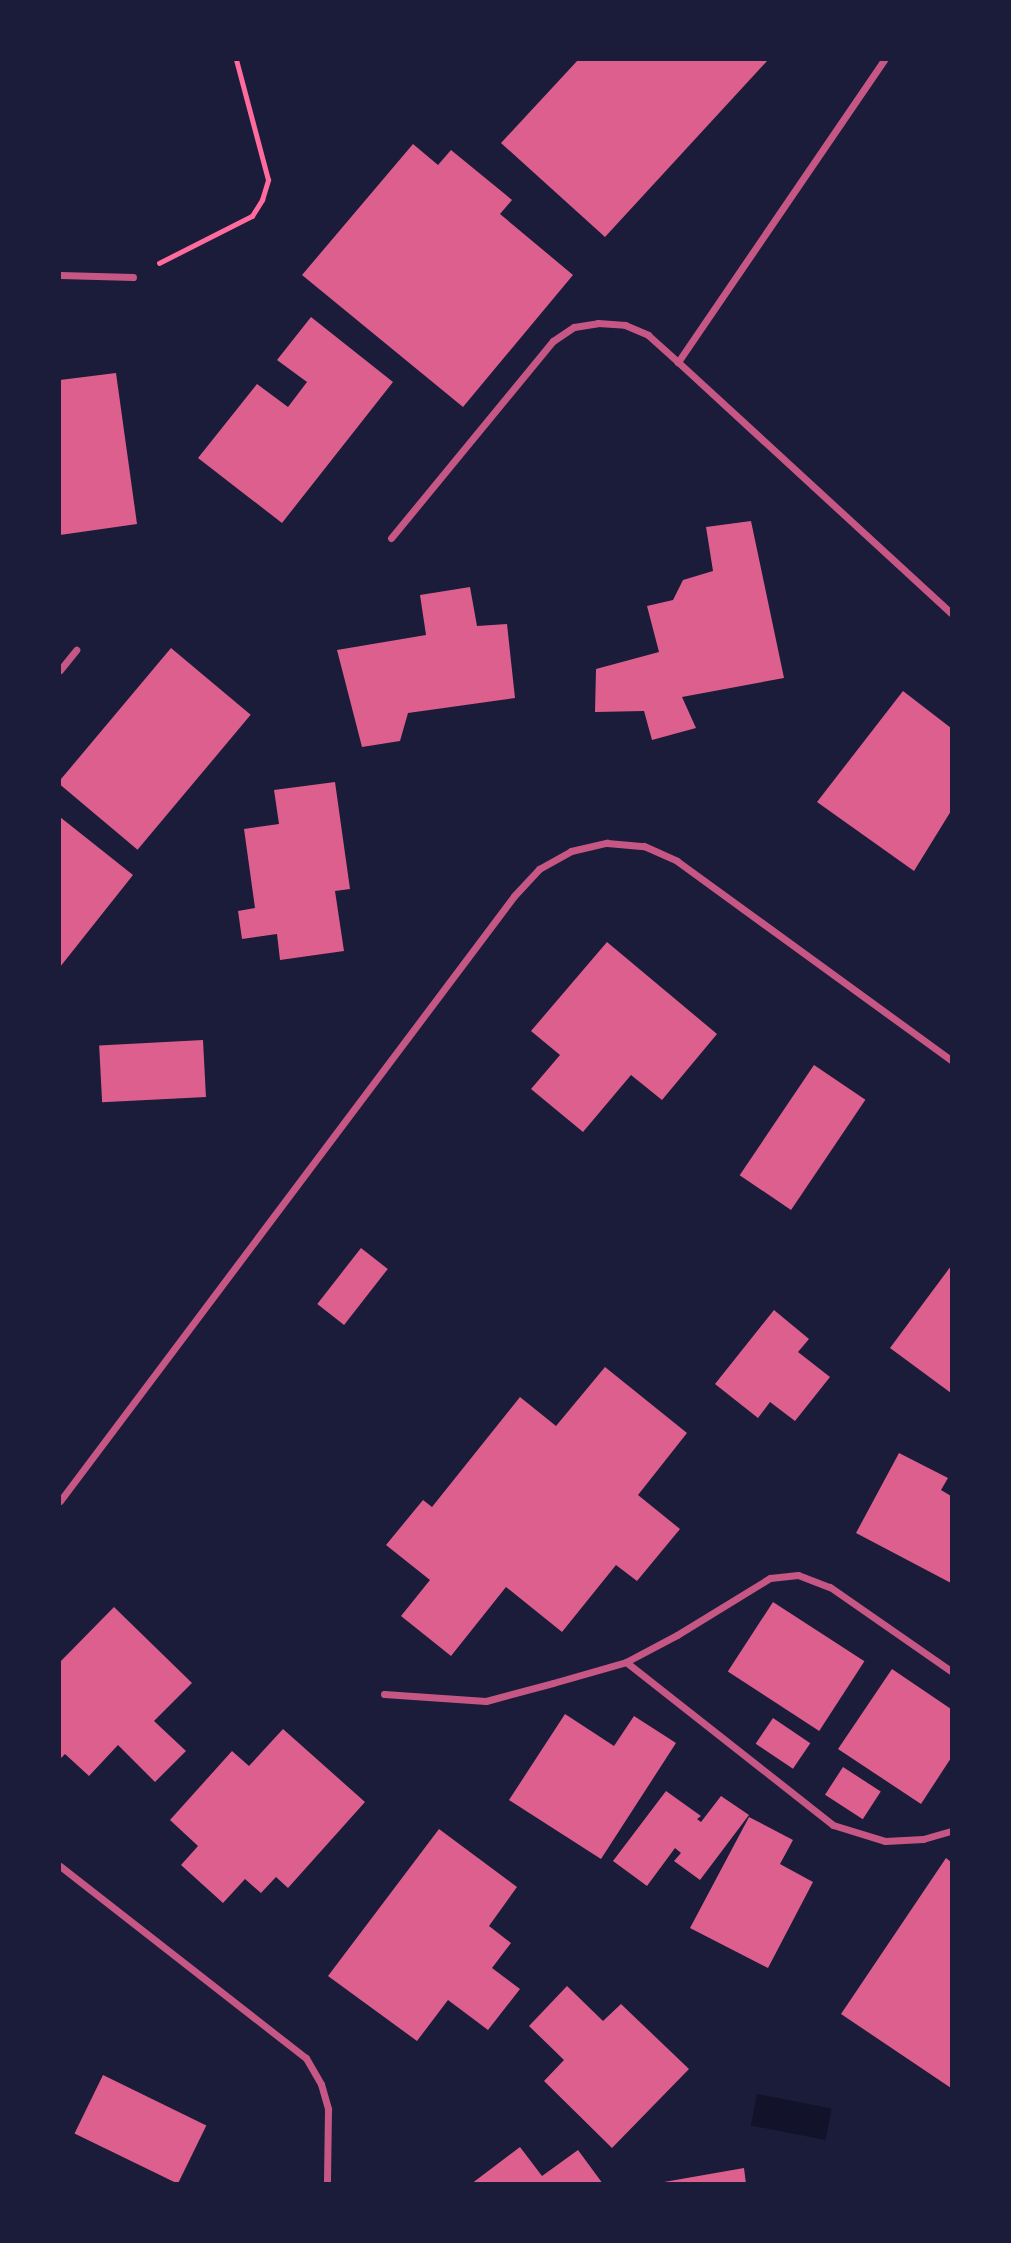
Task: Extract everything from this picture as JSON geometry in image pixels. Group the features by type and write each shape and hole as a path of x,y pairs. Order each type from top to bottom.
{"street":[{"path":"678,362 884,60"},
{"path":"60,275 133,276"},
{"path":"391,538 552,341 574,327 598,323 625,326 648,335 951,613"},
{"path":"60,670 76,650"},
{"path":"60,1500 514,896 539,869 571,851 607,843 644,846 677,861 951,1060"},
{"path":"383,1694 486,1701 626,1662 770,1578 798,1575 830,1587 951,1671"},
{"path":"626,1662 833,1825 885,1841 923,1839 951,1831"},
{"path":"60,1866 306,2058 321,2084 328,2109 327,2183"}],"path":[{"path":"133,276 252,216 262,201 268,180 236,60"}],"shaded area":[{"path":"757,2094 832,2109 825,2140 751,2125"}],"building":[{"path":"578,60 768,60 605,237 501,143"},
{"path":"413,144 438,165 451,150 512,200 500,214 573,275 463,407 302,275"},
{"path":"311,317 393,382 282,523 198,458 257,384 288,407 307,382 277,360"},
{"path":"116,373 137,524 60,535 60,380"},
{"path":"751,521 784,678 682,697 696,728 652,740 644,711 595,712 596,669 659,652 647,606 673,600 683,580 713,571 706,527"},
{"path":"470,587 477,626 507,624 515,698 408,713 400,741 362,747 337,650 426,635 420,595"},
{"path":"171,648 251,715 138,850 60,785 60,780"},
{"path":"903,691 951,728 951,811 914,871 817,802"},
{"path":"335,782 350,889 335,891 344,951 280,960 277,934 242,939 238,911 255,908 244,829 279,824 274,790"},
{"path":"60,817 133,875 60,967"},
{"path":"607,942 717,1034 662,1100 631,1075 583,1132 531,1089 560,1055 531,1031"},
{"path":"203,1040 206,1097 102,1102 99,1045"},
{"path":"814,1065 865,1100 791,1210 740,1175"},
{"path":"361,1248 388,1269 344,1325 317,1304"},
{"path":"951,1266 951,1393 890,1348"},
{"path":"774,1310 809,1339 798,1352 830,1377 795,1421 770,1402 758,1418 715,1384"},
{"path":"605,1367 687,1433 638,1495 680,1529 637,1581 616,1565 562,1632 506,1587 451,1656 401,1616 430,1580 386,1545 423,1500 432,1507 520,1397 556,1426"},
{"path":"899,1453 948,1478 941,1490 951,1496 951,1583 856,1533"},
{"path":"773,1602 864,1661 819,1731 728,1672"},
{"path":"114,1607 192,1683 154,1721 186,1751 155,1782 118,1745 89,1776 65,1754 60,1759 60,1662"},
{"path":"892,1669 951,1709 951,1758 921,1804 838,1749"},
{"path":"565,1714 614,1746 634,1716 676,1743 601,1859 509,1800"},
{"path":"773,1718 810,1743 793,1769 756,1744"},
{"path":"283,1729 365,1802 288,1888 276,1877 261,1893 245,1879 223,1903 181,1865 198,1846 170,1820 232,1751 249,1766"},
{"path":"843,1767 881,1792 863,1819 825,1795"},
{"path":"666,1791 701,1816 697,1819 701,1822 721,1796 749,1815 700,1880 674,1861 681,1853 675,1848 647,1886 613,1861"},
{"path":"749,1817 793,1840 780,1864 813,1882 768,1968 690,1928"},
{"path":"439,1829 517,1887 489,1926 511,1943 492,1968 520,1989 488,2030 448,2000 417,2041 328,1976"},
{"path":"946,1858 951,1862 951,2088 841,2014"},
{"path":"567,1986 603,2021 621,2004 689,2069 612,2148 544,2081 564,2060 529,2026"},
{"path":"103,2075 206,2125 178,2184 75,2133"},
{"path":"520,2147 542,2176 578,2150 603,2184 471,2184"},
{"path":"744,2168 746,2184 664,2184 664,2182"}]}
